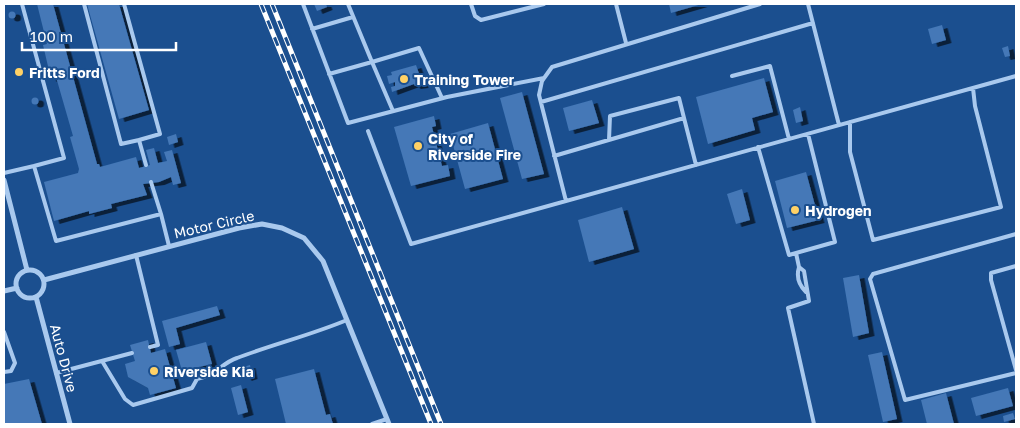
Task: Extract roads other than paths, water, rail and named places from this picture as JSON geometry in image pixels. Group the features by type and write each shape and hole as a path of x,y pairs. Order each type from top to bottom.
{"street":[{"path":"4,180 27,270"},
{"name":"Motor Circle","path":"44,280 169,246 262,224 282,228 304,238 323,260 388,422"},
{"path":"27,270 36,270 44,280 42,292 36,298 24,297 17,288 18,276 27,270"},
{"path":"4,292 17,288"},
{"name":"Auto Drive","path":"36,298 70,424"}],"lane":[{"path":"4,173 64,158 22,4"},
{"path":"84,4 121,144 160,134 124,4"},
{"path":"302,4 348,123 442,98 544,78"},
{"path":"348,4 393,111"},
{"path":"471,4 475,16 481,20 544,4"},
{"path":"616,4 626,43"},
{"path":"566,201 539,95 544,78 552,67 626,43 760,4"},
{"path":"808,4 839,125"},
{"path":"312,30 353,17"},
{"path":"541,102 813,22"},
{"path":"329,74 419,48 442,98"},
{"path":"732,76 770,66 789,139"},
{"path":"368,131 411,244 1016,76"},
{"path":"850,122 850,152 874,240 1001,207 975,106 973,88"},
{"path":"609,140 610,116 679,98 696,165"},
{"path":"554,156 684,118"},
{"path":"758,148 789,255 835,242 808,134"},
{"path":"139,140 146,165"},
{"path":"34,166 56,241 161,214"},
{"path":"151,182 169,246"},
{"path":"1016,234 873,274 870,279 905,400 1016,372 991,280 991,273 1016,266"},
{"path":"796,252 800,286 806,292 809,301 788,308 814,424"},
{"path":"136,255 158,345 150,347"},
{"path":"799,267 804,270 808,284 806,292"},
{"path":"102,361 125,399 133,405 192,388 197,380 211,376 235,358 317,333 347,320"},
{"path":"4,332 15,364 12,371 4,372"},
{"path":"56,373 132,353"},
{"path":"372,424 388,422"}],"railway":[{"path":"261,4 431,424"},
{"path":"272,4 441,424"}],"place":[{"name":"Fritts Ford","path":"19,72"},
{"name":"Training Tower","path":"404,79"},
{"name":"City of Riverside Fire","path":"418,146"},
{"name":"Hydrogen","path":"795,210"},
{"name":"Riverside Kia","path":"154,371"}]}
